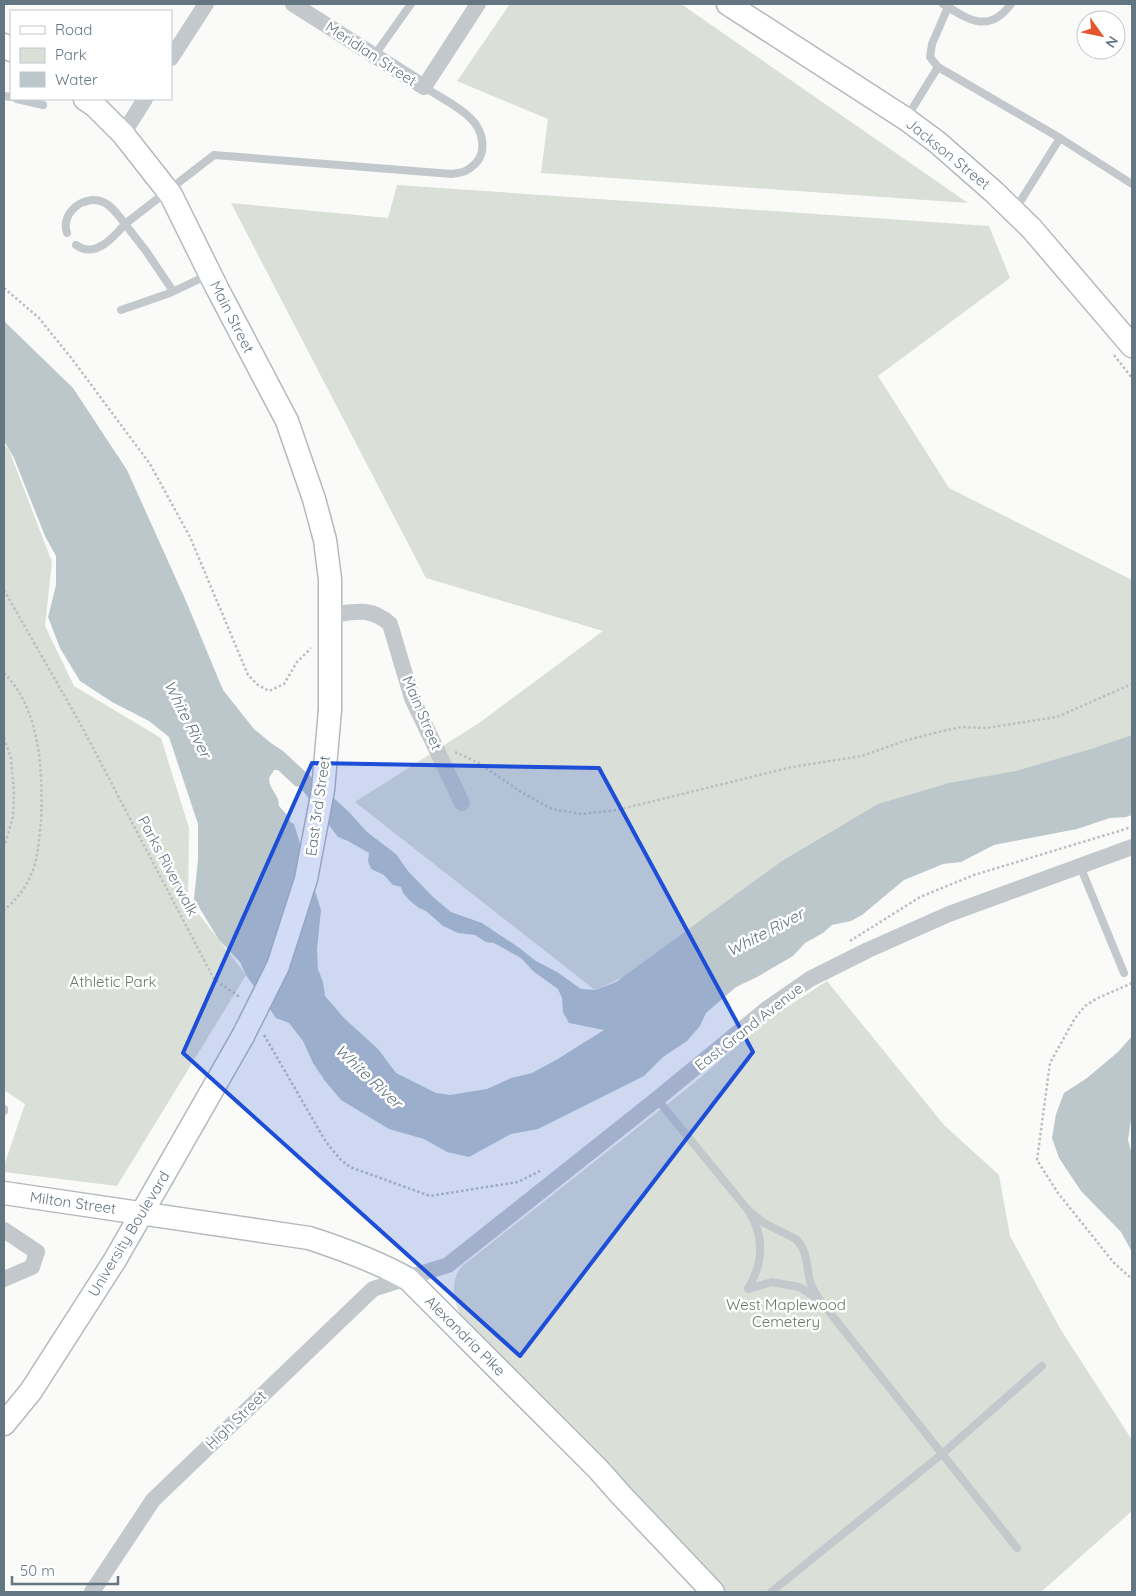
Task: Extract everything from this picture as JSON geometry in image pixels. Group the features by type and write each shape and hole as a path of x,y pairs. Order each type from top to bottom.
{"main road":[{"name":"Jackson Street","path":"742,8 906,119 987,186 1052,251 1132,346"},
{"name":"Main Street","path":"86,100 123,134 168,191 287,421 314,499 325,540 328,563"},
{"name":"East 3rd Street","path":"253,1035 306,879 323,790 330,710 330,579 328,563"},
{"name":"University Boulevard","path":"4,1424 31,1391 115,1260 253,1035"},
{"name":"Milton Street","path":"4,1193 142,1214"},
{"name":"Alexandria Pike","path":"142,1214 309,1238 356,1253 408,1278 598,1469 713,1592"}],"street":[{"path":"172,56 206,4"},
{"name":"Meridian Street","path":"292,4 424,87"},
{"path":"424,87 478,4"},
{"path":"123,134 145,100"},
{"name":"Main Street","path":"330,615 363,611 380,615 390,624 412,698 462,803"},
{"name":"East Grand Avenue","path":"408,1278 448,1265 768,1008 810,980 868,950 949,914 1132,847"},
{"path":"4,1230 37,1252 32,1267 4,1279"},
{"name":"High Street","path":"92,1592 153,1500 373,1289 408,1278"}],"lane":[{"path":"374,56 411,4"},
{"path":"1011,4 1006,11 993,21 976,22 946,5 932,44 930,57 938,68 1060,138 1132,184"},
{"path":"906,119 938,68"},
{"path":"76,245 87,250 93,250 114,237 125,224 214,155 452,174 466,171 479,160 484,149 481,135 467,115 424,87"},
{"path":"21,100 43,105"},
{"path":"1014,212 1060,138"},
{"path":"67,233 66,221 69,214 83,202 92,199 104,202 125,224 152,259 173,291"},
{"path":"121,310 173,291 210,274"},
{"path":"1080,866 1124,973"},
{"path":"657,1099 756,1222 760,1252 756,1275 748,1289 772,1282 799,1287 819,1299"},
{"path":"748,1210 764,1223 796,1239 804,1248 810,1283 819,1299 1017,1548"},
{"path":"771,1592 942,1454 1042,1366"}],"path":[{"path":"4,288 39,318 150,464 190,537 248,675 269,692 284,684 298,662 311,648"},
{"name":"Parks Riverwalk","path":"4,590 81,725 214,979 244,1000"},
{"path":"4,673 19,694 32,722 41,762 42,796 39,842 31,876 22,890 4,910"},
{"path":"436,749 450,750 479,763 521,792 552,808 581,814 617,810 792,767 862,756 938,732 961,728 986,728 1057,717 1132,684"},
{"path":"4,738 11,758 14,793 13,817 4,847"},
{"path":"1132,983 1085,1006 1075,1018 1050,1063 1037,1160 1070,1209 1114,1263 1132,1279"},
{"path":"253,1035 326,1142"}],"highlighted area":[{"path":"312,763 599,768 753,1052 520,1356 183,1053"}],"green space":[{"path":"510,4 681,4 968,203 541,173 548,119 457,81"},
{"path":"397,185 989,226 1010,278 878,376 949,488 1132,580 1132,743 595,990 355,802 479,723 603,631 426,578 231,203 388,218"},
{"name":"Athletic Park","path":"4,444 9,450 52,562 45,626 74,686 161,738 189,828 188,900 246,975 117,1186 4,1172 4,1166 25,1104 4,1090"},
{"name":"West Maplewood Cemetery","path":"827,981 944,1125 999,1175 1010,1236 1061,1330 1132,1440 1132,1511 1041,1592 725,1592 469,1328 457,1307 454,1290 457,1274 461,1267 694,1083 765,1021"}],"water":[{"name":"White River","path":"4,321 73,388 127,470 186,601 223,690 254,729 283,751 350,813 367,832 396,854 408,871 433,897 451,912 482,923 536,961 557,972 581,989 595,990 616,982 782,861 878,804 949,783 1016,771 1132,735 1132,815 1110,818 1077,829 994,845 961,862 943,864 904,880 862,915 851,921 832,925 823,933 805,943 793,956 736,987 706,1013 700,1026 687,1041 663,1057 644,1076 538,1129 511,1134 469,1157 447,1152 424,1139 389,1129 341,1100 313,1063 303,1041 289,1023 276,1018 246,975 240,962 219,940 194,899 198,859 198,824 169,737 149,721 112,702 80,681 60,648 48,617 56,585 56,556 45,536 14,458 4,441","holes":["274,770 278,770 295,786 300,787 338,837 369,853 368,861 371,869 384,875 393,885 401,887 403,893 410,901 426,911 443,926 458,933 475,935 521,958 533,971 558,989 562,998 563,1012 569,1023 604,1030 532,1073 511,1078 487,1089 450,1095 436,1093 396,1073 378,1049 344,1018 325,996 323,982 318,969 317,949 321,910 294,824 290,822 288,816 279,806 278,799 270,785 269,778"]},
{"path":"1132,1036 1132,1113 1128,1140 1132,1154 1132,1252 1121,1232 1081,1191 1059,1158 1052,1138 1056,1114 1064,1093 1087,1078 1118,1052"}]}
